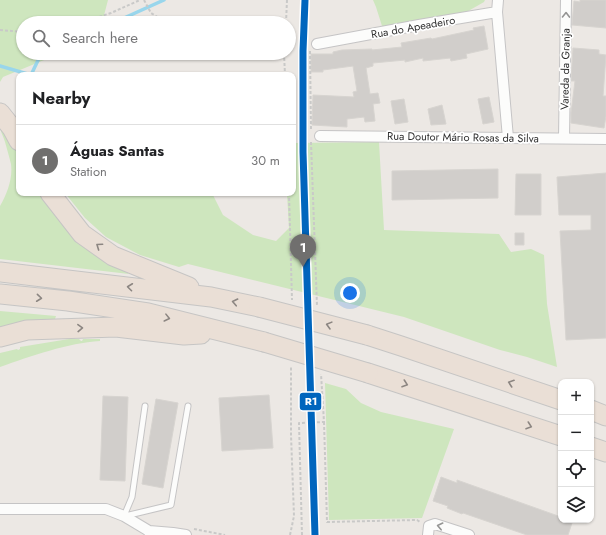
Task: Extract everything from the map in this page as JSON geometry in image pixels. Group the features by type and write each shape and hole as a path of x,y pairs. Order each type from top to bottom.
{"highway":[{"path":"0,113 16,135"},
{"path":"52,196 82,234 114,256 211,296"},
{"path":"0,272 211,296 260,307 366,335 558,399"},
{"path":"0,294 68,301 148,314 264,342 368,372 558,435"},
{"path":"0,337 27,330 108,327 184,335 227,334"},
{"path":"594,411 606,416"},
{"path":"594,448 606,452"}],"street":[{"path":"498,0 497,12 508,138"},
{"name":"Vareda da Granja","path":"564,138 566,0"},
{"name":"Rua do Apeadeiro","path":"317,44 497,12"},
{"name":"Rua Doutor Mário Rosas da Silva","path":"315,136 606,139"},
{"path":"0,509 106,509 124,516 149,533 173,533 186,535"},
{"path":"428,530 435,524 462,534"}],"lane":[{"path":"124,516 132,497 145,406"},
{"path":"124,516 171,505 188,406"}],"path":[{"path":"102,16 140,0"},
{"path":"144,0 151,13 156,16"},
{"path":"286,16 287,0"},
{"path":"0,30 16,31"},
{"path":"316,271 315,136 310,47 317,44"},
{"path":"284,60 285,72"},
{"path":"302,535 299,423 324,422 324,412 327,522 417,520 428,530"}],"green space":[{"path":"0,0 108,0 104,16 16,16 16,60 44,60 3,77 0,82"},
{"path":"373,0 485,0 463,14 421,27 382,26"},
{"path":"0,124 16,147 16,196 46,196 96,254 129,274 0,259 0,206 9,186 11,175 11,164"},
{"path":"379,142 384,230 499,234 511,252 531,249 544,255 547,304 557,367 500,350 404,317 188,264 179,267 140,255 106,237 85,218 67,196 214,196 223,215 253,235 276,241 289,228 287,196 296,196 296,143"},
{"path":"0,311 56,316 55,319 15,325 0,329"},
{"path":"69,339 79,339 82,341 83,339 100,339 100,341 62,347 0,367 0,353 18,350 20,347"},
{"path":"325,383 346,389 361,403 381,412 454,429 422,518 329,520"}],"building":[{"path":"580,0 606,0 606,28 572,25 574,1 580,2"},
{"path":"484,26 488,49 466,54 467,58 451,61 450,58 423,61 423,58 405,62 405,60 373,63 373,66 366,68 370,94 378,93 380,103 373,104 375,121 365,122 364,117 347,119 347,127 312,125 313,95 354,97 353,92 357,91 353,66 323,70 323,72 311,72 311,54 333,54 333,52 342,50 372,50 402,47 401,43 432,39 474,30 473,28"},
{"path":"573,48 599,50 599,54 606,55 603,96 606,96 606,116 604,128 571,123 575,81 571,81"},
{"path":"489,97 494,122 483,124 478,99"},
{"path":"404,99 408,122 395,124 391,101"},
{"path":"442,105 446,124 431,125 428,109"},
{"path":"498,169 498,198 392,200 392,171"},
{"path":"606,173 606,338 566,340 560,231 591,230 591,215 559,215 557,177"},
{"path":"516,174 541,174 541,215 515,215"},
{"path":"515,233 524,233 524,245 515,245"},
{"path":"269,395 273,448 222,451 219,398"},
{"path":"103,396 128,397 125,481 100,480"},
{"path":"156,399 178,403 163,488 142,484"},
{"path":"441,477 457,483 457,480 558,516 558,523 572,523 568,535 527,535 463,513 462,514 447,508 448,506 433,501"}],"waterway":[{"path":"129,16 164,0"},
{"path":"32,72 38,60"},
{"path":"0,66 21,72"}],"transit line":[{"name":"R1","path":"305,0 303,51 303,152 315,535"}],"place":[{"name":"Águas Santas","path":"303,267"}]}
